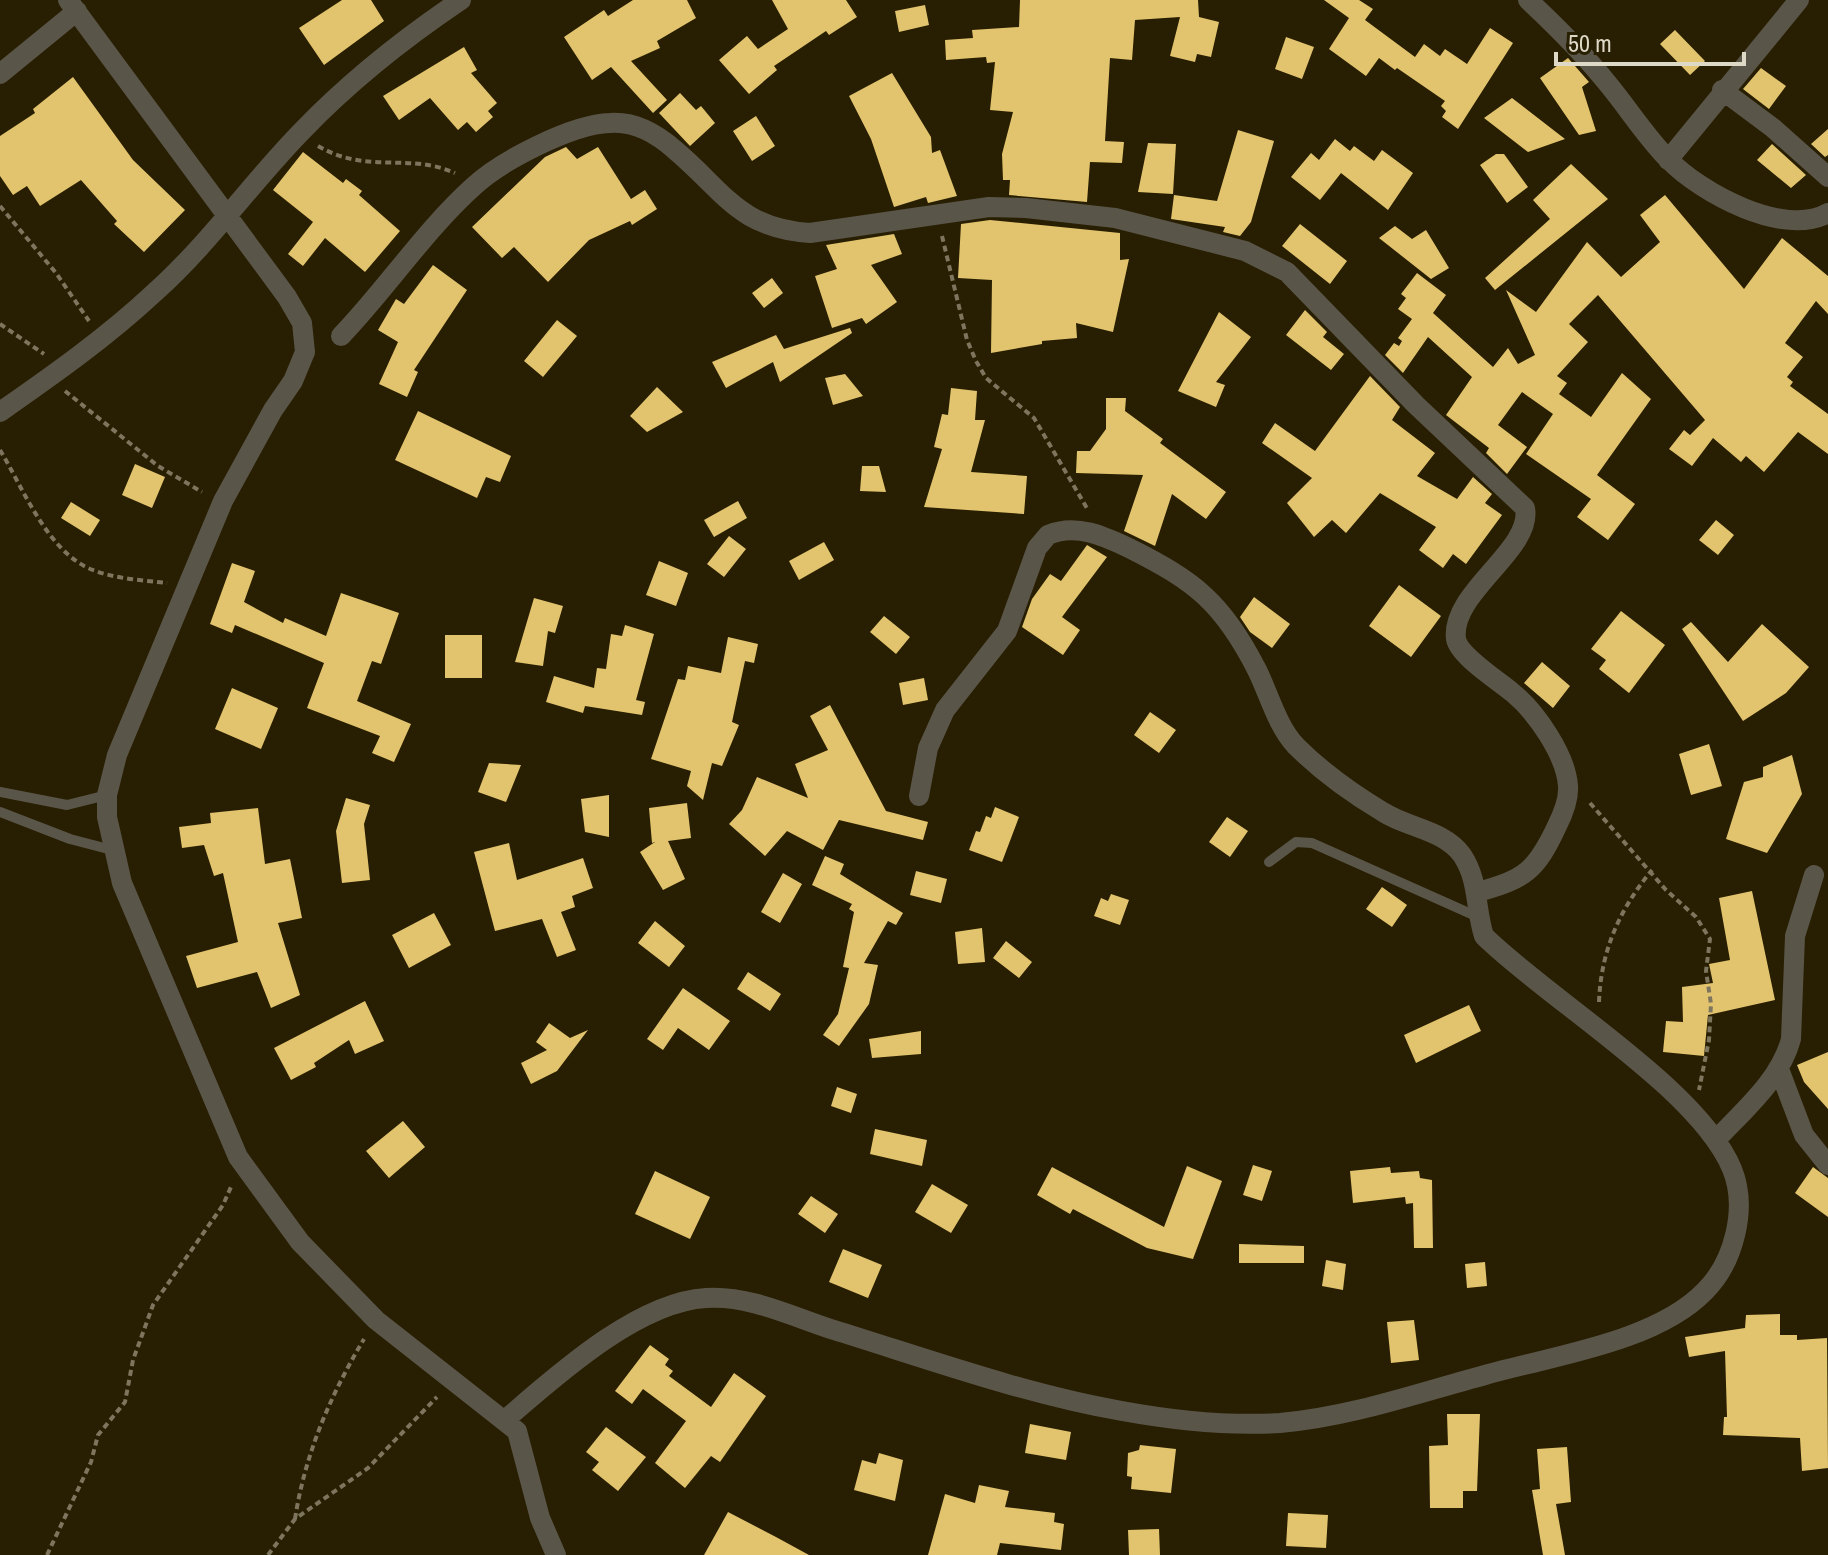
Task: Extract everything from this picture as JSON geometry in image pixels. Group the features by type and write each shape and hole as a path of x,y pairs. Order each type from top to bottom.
{"street":[{"path":"0,412 101,339 155,293 227,218 299,133 409,35 461,0"},
{"path":"1528,0 1568,37 1668,160 1695,182 1752,210 1804,221 1828,213"},
{"path":"1668,160 1722,90 1799,0"},
{"path":"0,74 72,6 287,297 302,323 305,352 293,381 273,410 223,501 117,755 107,795 112,850 122,883 238,1157 300,1242 376,1320 506,1419 517,1431 524,1447 540,1518 556,1555"},
{"path":"1722,90 1773,128 1828,177"},
{"path":"341,336 476,184 568,133 609,122 635,125 662,138 726,200 761,224 785,231 810,233 989,207 1115,218 1245,251 1287,272 1416,405 1525,508 1524,527 1470,600 1459,621 1456,640 1463,652 1517,696 1534,716 1565,769 1568,788 1564,813 1543,857 1529,873 1512,882 1478,892"},
{"path":"506,1419 582,1354 674,1304 707,1298 765,1306 931,1360 1121,1411 1279,1423 1371,1407 1625,1337 1675,1314 1703,1294 1723,1269 1740,1216 1735,1174 1717,1139 1600,1032 1484,936 1478,917 1478,892 1462,855 1451,843 1384,813 1294,744 1250,659 1214,602 1191,581 1104,536 1078,530 1057,531 1048,535 1037,548 1007,631 945,710 928,748 919,796"},
{"path":"1717,1139 1779,1069 1791,1039 1795,936 1814,875"},
{"path":"1779,1069 1804,1135 1828,1165"}],"lane":[{"path":"0,792 67,805 107,795"},
{"path":"0,812 70,839 112,850"},
{"path":"1269,862 1296,842 1312,843 1478,917"}],"path":[{"path":"299,133 333,155 355,162 435,165 476,184"},
{"path":"0,206 63,283 101,339"},
{"path":"936,213 967,340 976,361 986,378 1034,418 1104,536"},
{"path":"0,324 158,466 199,491 223,501"},
{"path":"0,450 45,524 71,557 110,575 188,586"},
{"path":"1568,788 1599,812 1696,917 1710,939 1706,971 1711,1004 1709,1040 1692,1114"},
{"path":"1600,1032 1600,973 1607,944 1635,890 1652,870"},
{"path":"47,1555 91,1462 98,1435 125,1402 133,1360 153,1305 223,1205 238,1157"},
{"path":"295,1519 300,1485 325,1412 376,1320"},
{"path":"268,1555 295,1519 368,1468 454,1380"}],"building":[{"path":"342,0 371,0 384,21 324,65 299,28"},
{"path":"633,0 687,0 696,18 657,41 660,48 631,61 667,100 653,113 611,67 592,80 564,37 604,10 608,16"},
{"path":"772,0 846,0 857,17 829,35 826,31 774,66 777,70 749,94 719,60 747,36 758,49 788,29"},
{"path":"1020,0 1198,0 1199,17 1219,22 1211,57 1197,54 1195,62 1170,56 1180,17 1135,20 1132,60 1110,58 1105,141 1124,142 1122,163 1090,162 1087,202 1009,195 1010,180 1003,180 1002,154 1013,112 990,110 995,62 987,63 986,57 946,60 945,40 973,38 972,30 1019,27"},
{"path":"1324,0 1359,0 1373,9 1365,20 1415,57 1424,44 1440,56 1445,49 1467,64 1490,28 1513,43 1458,129 1442,117 1446,111 1441,106 1445,101 1397,68 1395,70 1379,58 1366,76 1329,49 1349,18"},
{"path":"925,5 929,25 899,32 895,11"},
{"path":"1675,30 1705,61 1690,75 1660,44"},
{"path":"1286,37 1314,47 1302,79 1275,69"},
{"path":"464,47 477,70 471,73 497,103 488,111 493,117 476,132 467,122 458,130 430,98 399,120 383,96"},
{"path":"1568,58 1589,82 1582,87 1596,131 1579,135 1540,78"},
{"path":"1761,68 1786,86 1769,109 1743,89"},
{"path":"892,73 931,137 932,153 940,150 957,196 928,203 926,197 894,207 871,139 849,96"},
{"path":"73,77 133,160 185,210 144,252 114,224 117,221 81,180 40,206 27,186 13,195 0,176 0,136 35,113 33,109"},
{"path":"680,93 696,110 701,106 715,123 690,146 659,113"},
{"path":"1512,98 1565,139 1528,152 1484,118"},
{"path":"756,116 775,146 752,161 733,131"},
{"path":"1828,129 1828,155 1825,157 1811,144"},
{"path":"1238,130 1274,141 1251,222 1240,236 1223,232 1225,227 1171,219 1174,195 1217,201"},
{"path":"1335,139 1350,151 1354,146 1374,161 1382,150 1413,173 1388,210 1341,173 1320,200 1291,177 1311,153 1319,160"},
{"path":"1148,143 1176,144 1173,194 1138,192"},
{"path":"1772,144 1806,175 1791,188 1757,160"},
{"path":"566,147 577,159 598,147 631,199 645,190 657,209 632,225 630,221 589,240 548,282 514,247 502,258 472,227 545,157"},
{"path":"303,152 343,183 346,179 362,191 359,195 400,231 365,272 325,238 303,266 288,254 313,222 273,190"},
{"path":"1496,154 1504,154 1528,187 1507,203 1480,165"},
{"path":"1571,164 1608,199 1495,290 1485,278 1550,219 1533,200"},
{"path":"1665,195 1744,289 1782,238 1828,276 1828,314 1816,301 1785,343 1803,357 1787,377 1793,382 1790,386 1828,414 1828,454 1798,432 1764,472 1746,456 1741,462 1713,438 1692,466 1669,449 1684,430 1690,435 1705,420 1598,295 1569,324 1588,342 1557,376 1567,383 1559,394 1591,417 1622,373 1651,399 1597,475 1635,504 1608,540 1577,517 1591,499 1526,454 1553,414 1522,392 1498,425 1527,447 1507,474 1486,453 1489,448 1446,415 1472,377 1428,337 1403,373 1385,355 1394,343 1399,346 1402,341 1398,338 1412,319 1398,309 1406,298 1401,294 1417,273 1446,295 1433,313 1493,367 1508,348 1518,364 1535,355 1506,290 1536,312 1587,242 1621,277 1660,242 1640,215"},
{"path":"990,220 1120,233 1120,260 1129,259 1113,332 1076,323 1077,338 1042,341 1042,344 991,353 992,280 958,278 961,224"},
{"path":"1300,224 1347,261 1330,284 1282,246"},
{"path":"1395,226 1412,239 1426,230 1449,268 1431,279 1379,238"},
{"path":"894,234 902,254 871,265 897,302 866,324 862,318 832,328 815,276 837,269 826,245"},
{"path":"433,265 467,290 414,370 418,372 407,397 379,384 398,342 378,330 396,299 404,304"},
{"path":"772,278 783,293 764,308 752,293"},
{"path":"1305,310 1327,332 1323,337 1344,354 1331,370 1286,335"},
{"path":"1219,312 1251,337 1216,382 1225,385 1216,407 1178,391"},
{"path":"557,320 577,336 543,377 524,361"},
{"path":"850,328 852,333 780,382 773,362 726,388 712,362 776,335 784,349"},
{"path":"845,374 863,396 833,405 825,378"},
{"path":"1370,376 1400,407 1392,420 1435,453 1417,476 1457,499 1473,477 1492,494 1485,503 1502,515 1466,564 1453,554 1443,568 1419,550 1436,527 1380,493 1346,533 1332,520 1314,537 1287,503 1312,478 1262,443 1275,423 1315,451"},
{"path":"657,387 683,412 647,432 630,416"},
{"path":"951,388 977,391 975,420 985,420 971,472 1027,476 1024,514 924,507 942,449 934,447 942,414 948,415"},
{"path":"1106,398 1126,398 1125,411 1163,439 1160,443 1226,492 1206,519 1172,494 1155,546 1124,531 1143,475 1076,473 1077,451 1090,451 1106,429"},
{"path":"418,411 511,456 500,482 486,477 477,498 395,460"},
{"path":"135,464 165,477 152,508 122,495"},
{"path":"862,466 879,466 886,492 860,491"},
{"path":"738,501 747,518 714,537 704,520"},
{"path":"71,502 100,520 90,536 61,518"},
{"path":"1716,520 1734,535 1718,555 1699,540"},
{"path":"729,536 746,549 724,577 707,564"},
{"path":"824,542 834,560 799,580 789,561"},
{"path":"1087,545 1107,557 1062,617 1080,630 1063,655 1022,627 1032,599 1050,574 1061,581"},
{"path":"659,561 688,573 676,606 646,595"},
{"path":"232,563 255,571 244,602 283,623 285,618 326,636 341,593 399,613 381,664 372,661 357,701 411,724 394,762 372,753 380,736 307,708 324,663 235,625 232,633 210,624"},
{"path":"1399,585 1441,616 1411,657 1369,626"},
{"path":"1254,597 1290,624 1272,648 1250,632 1240,617"},
{"path":"534,598 563,606 555,633 548,631 543,666 515,662"},
{"path":"1621,611 1665,645 1629,693 1599,669 1606,660 1591,649"},
{"path":"884,616 910,637 896,654 870,632"},
{"path":"1691,622 1728,662 1762,624 1809,667 1786,693 1743,721 1682,629"},
{"path":"625,625 654,634 636,700 645,702 642,715 585,706 583,713 546,702 554,676 594,688 597,668 606,669 611,634 622,636"},
{"path":"445,635 482,635 482,678 445,678"},
{"path":"728,637 758,644 754,663 745,661 732,722 739,725 722,766 712,763 703,800 687,786 691,771 651,759 678,679 685,680 688,666 721,673"},
{"path":"1542,662 1570,686 1553,708 1524,683"},
{"path":"924,678 928,700 903,705 899,683"},
{"path":"232,688 278,708 261,749 215,729"},
{"path":"830,705 886,811 928,822 923,840 839,820 823,850 787,831 765,856 729,824 742,810 757,777 808,798 795,764 828,750 810,716"},
{"path":"1150,712 1176,730 1159,753 1134,735"},
{"path":"1709,744 1722,786 1691,795 1679,754"},
{"path":"1792,755 1802,794 1767,853 1726,839 1744,782 1763,777 1763,767"},
{"path":"489,763 521,765 506,802 478,792"},
{"path":"609,795 609,837 585,832 581,799"},
{"path":"346,798 370,805 364,824 370,880 342,883 336,831"},
{"path":"687,803 691,838 668,841 685,879 663,890 640,852 655,842 652,843 649,808"},
{"path":"995,807 1019,817 1002,862 969,850 976,831 980,832 986,816 991,818"},
{"path":"258,808 265,864 290,859 302,918 278,923 300,995 271,1008 257,972 197,988 186,956 238,942 223,873 214,876 204,845 182,848 179,827 211,823 210,813"},
{"path":"1227,817 1248,831 1230,857 1209,842"},
{"path":"509,843 517,880 583,858 593,888 572,896 575,907 561,912 576,950 557,957 542,919 495,931 474,852"},
{"path":"825,856 844,864 840,874 903,913 896,925 888,921 864,963 878,965 869,1004 839,1046 823,1035 838,1014 849,968 843,967 854,912 849,909 852,904 812,885"},
{"path":"916,871 947,879 941,903 910,895"},
{"path":"783,873 802,884 780,923 761,912"},
{"path":"1382,887 1407,905 1392,927 1366,909"},
{"path":"1752,891 1775,1000 1708,1015 1704,1056 1663,1052 1666,1021 1683,1022 1682,987 1713,983 1709,964 1730,960 1719,898"},
{"path":"1111,894 1129,900 1120,925 1094,916 1101,898 1108,901"},
{"path":"434,913 451,945 409,968 392,935"},
{"path":"655,921 685,946 669,967 638,943"},
{"path":"982,928 985,962 958,964 955,932"},
{"path":"1006,941 1032,962 1019,978 993,958"},
{"path":"748,972 781,994 770,1011 737,989"},
{"path":"683,988 730,1021 709,1050 678,1028 663,1050 647,1039"},
{"path":"365,1001 384,1041 355,1054 349,1040 314,1063 316,1067 291,1080 274,1048"},
{"path":"1469,1005 1481,1031 1416,1063 1404,1035"},
{"path":"549,1023 570,1038 588,1030 557,1071 531,1084 521,1063 547,1050 536,1042"},
{"path":"921,1031 921,1054 872,1058 869,1039"},
{"path":"1828,1052 1828,1109 1804,1082 1797,1065"},
{"path":"837,1087 857,1094 851,1113 831,1106"},
{"path":"403,1121 425,1147 389,1178 366,1151"},
{"path":"875,1129 927,1140 922,1166 870,1154"},
{"path":"1253,1165 1272,1171 1262,1201 1243,1195"},
{"path":"1187,1166 1222,1181 1193,1259 1147,1248 1073,1209 1070,1214 1037,1195 1052,1167 1164,1227"},
{"path":"1390,1167 1391,1173 1419,1171 1420,1178 1432,1180 1433,1248 1414,1248 1413,1203 1406,1204 1405,1197 1353,1203 1350,1171"},
{"path":"1813,1167 1828,1178 1828,1217 1795,1193"},
{"path":"655,1171 710,1197 690,1239 635,1214"},
{"path":"932,1184 968,1205 951,1233 915,1212"},
{"path":"811,1196 838,1214 825,1233 798,1214"},
{"path":"1239,1244 1304,1246 1304,1263 1239,1263"},
{"path":"843,1249 882,1265 868,1298 829,1282"},
{"path":"1326,1260 1346,1264 1343,1290 1322,1286"},
{"path":"1485,1262 1487,1286 1467,1288 1465,1264"},
{"path":"1780,1314 1780,1335 1797,1335 1797,1340 1827,1338 1828,1468 1802,1471 1800,1438 1723,1435 1724,1417 1727,1417 1725,1351 1689,1357 1685,1337 1745,1328 1746,1315"},
{"path":"1414,1320 1419,1360 1391,1363 1387,1322"},
{"path":"650,1345 669,1359 665,1365 673,1371 669,1376 711,1407 734,1373 766,1396 720,1462 711,1456 685,1488 655,1463 686,1421 643,1389 632,1404 615,1391"},
{"path":"1447,1414 1480,1414 1477,1491 1463,1491 1463,1508 1430,1508 1429,1446 1448,1445"},
{"path":"1030,1424 1071,1432 1066,1460 1025,1453"},
{"path":"606,1427 646,1457 618,1491 592,1470 599,1462 586,1452"},
{"path":"1140,1445 1176,1449 1171,1493 1131,1489 1132,1477 1127,1476 1128,1453 1139,1450"},
{"path":"1567,1447 1571,1502 1556,1504 1565,1555 1543,1555 1532,1490 1540,1489 1537,1449"},
{"path":"879,1453 903,1460 895,1501 854,1490 862,1460 876,1464"},
{"path":"979,1485 1009,1491 1005,1507 1055,1513 1054,1522 1064,1524 1061,1550 1000,1543 997,1555 928,1555 945,1494 975,1503"},
{"path":"728,1512 776,1537 809,1555 704,1555"},
{"path":"1288,1513 1328,1515 1326,1548 1286,1546"},
{"path":"1159,1529 1160,1555 1129,1555 1128,1530"}]}
